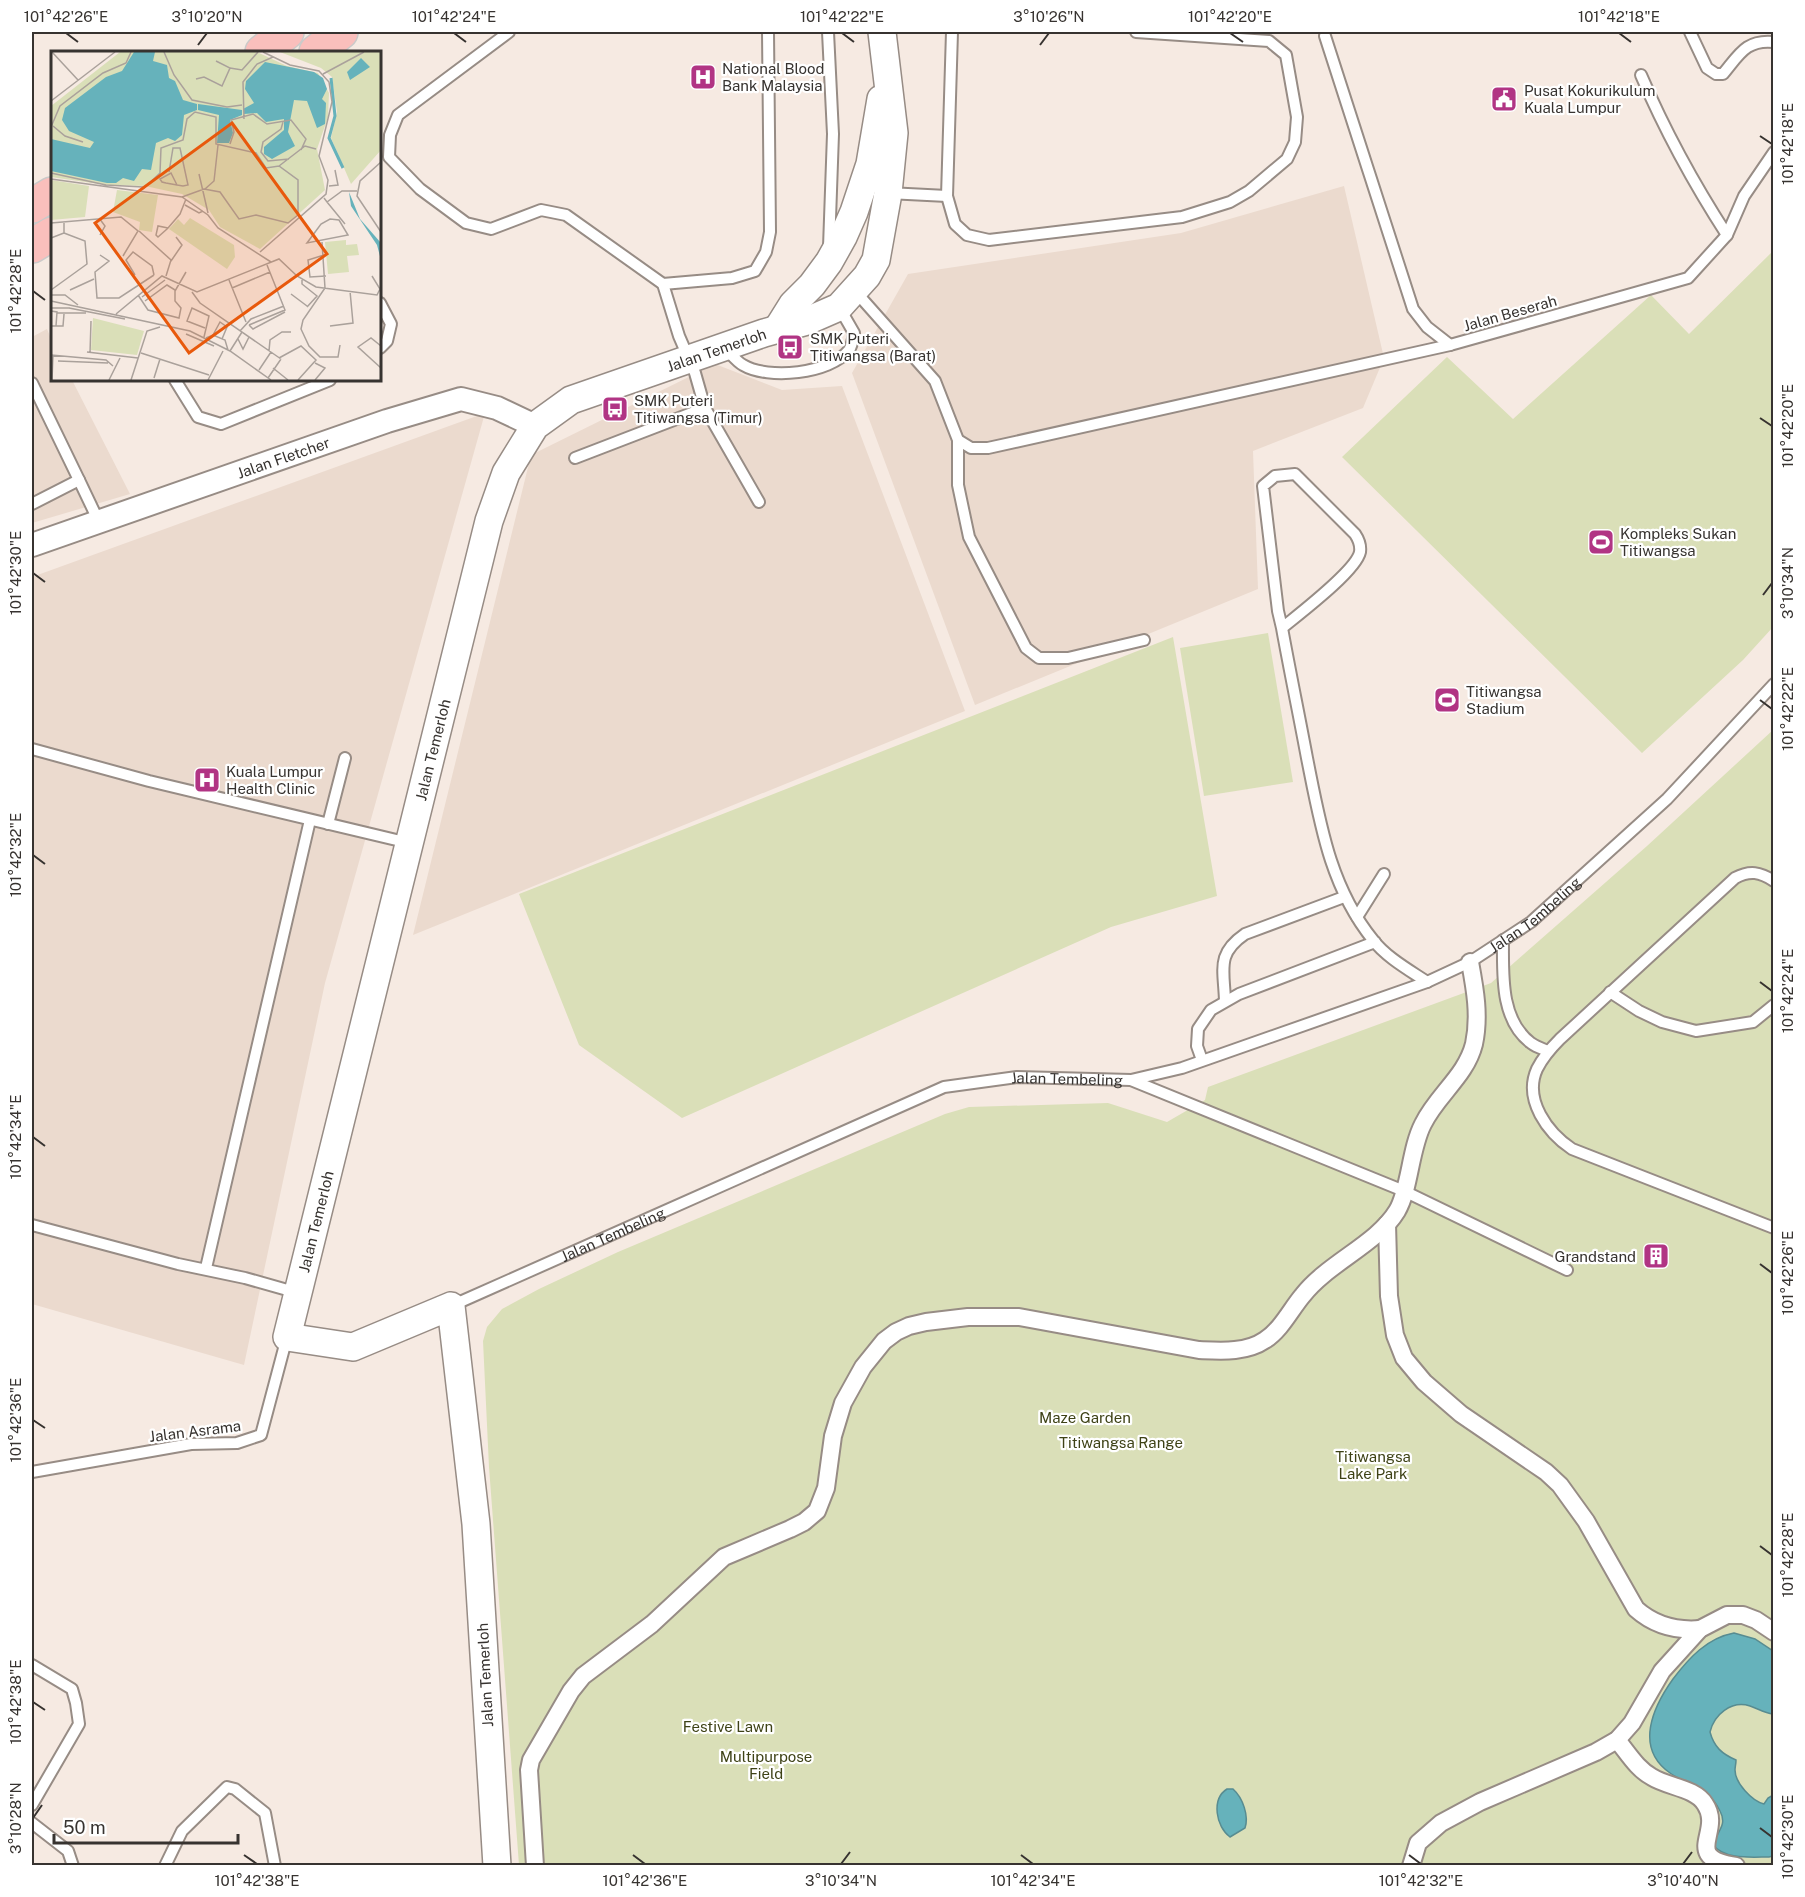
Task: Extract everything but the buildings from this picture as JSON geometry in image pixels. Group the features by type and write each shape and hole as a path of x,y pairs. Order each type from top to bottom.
{"main road":[{"path":"263,51 287,32"},
{"path":"317,51 341,32"},
{"path":"32,206 51,195"}],"street":[{"name":"Jalan Temerloh","path":"287,1337 489,521 506,473 535,426 571,400 778,328 807,321 847,299 867,276 876,260 888,193 894,133 882,32"},
{"name":"Jalan Temerloh","path":"778,328 793,304 825,268 854,212 870,164 885,71"},
{"path":"825,268 847,299"},
{"name":"Jalan Fletcher","path":"32,545 387,421 461,399 497,408 535,426"},
{"path":"535,1866 529,1770 531,1760 572,1691 583,1676 652,1624 724,1557 790,1529 804,1522 817,1511 826,1488 833,1436 843,1403 863,1367 885,1341 896,1332 926,1322 968,1317 1019,1317 1221,1352 1237,1350 1266,1340 1318,1279 1387,1224 1398,1210 1423,1122 1459,1075 1473,1045 1477,1004 1470,962"},
{"path":"1387,1224 1389,1296 1395,1335 1404,1358 1413,1370 1461,1414 1546,1472 1560,1485 1586,1521 1636,1609 1645,1617 1672,1628 1700,1629"},
{"name":"Jalan Temerloh","path":"451,1306 476,1524 497,1866"},
{"name":"Jalan Tembeling","path":"287,1337 353,1347 451,1306"},
{"path":"1411,1866 1418,1843 1441,1823 1480,1802 1596,1752 1617,1740 1632,1723 1662,1671 1700,1629 1727,1615 1756,1620 1773,1632"},
{"path":"1617,1740 1644,1772 1701,1799 1706,1805 1711,1820 1704,1846 1707,1853 1719,1861 1736,1866"}],"lane":[{"path":"508,32 398,116 390,135 389,157 420,189 466,223 491,229 541,210 566,216 663,284 705,408 759,502"},
{"path":"663,284 732,278 755,271 766,252 770,232 768,32"},
{"path":"825,268 833,134 828,32"},
{"path":"952,32 947,196 955,224 967,235 989,240 1182,217 1230,202 1249,191 1287,159 1295,142 1297,117 1286,55 1269,41 1136,32"},
{"path":"1690,32 1707,68 1716,74 1723,74 1745,48 1753,43 1773,42"},
{"name":"Jalan Beserah","path":"1324,36 1413,309 1426,327 1450,345 1688,278 1727,235 1744,196 1773,152"},
{"path":"1641,75 1664,126 1705,201 1727,235"},
{"path":"888,193 947,196"},
{"path":"724,347 741,365 759,372 814,370 836,362 850,349 855,333 847,299"},
{"path":"847,299 935,381 958,440 958,484 969,537 1026,648 1039,658 1068,658 1144,640"},
{"path":"381,305 391,324 387,340 381,347"},
{"path":"958,440 971,448 988,448 1450,345"},
{"path":"176,381 198,417 221,424 328,381"},
{"path":"32,383 99,522"},
{"path":"575,458 705,408"},
{"path":"1282,628 1352,568 1360,554 1360,543 1355,534 1295,474 1275,476 1263,486 1282,628 1321,832 1344,897 1374,942 1426,982"},
{"path":"32,504 79,480"},
{"name":"Jalan Tembeling","path":"451,1306 944,1087 1017,1077 1131,1080 1182,1068 1426,982 1470,962 1531,922 1667,799 1773,684"},
{"path":"32,748 149,781 409,843"},
{"path":"328,824 345,758"},
{"path":"206,1269 310,820"},
{"path":"1773,881 1754,872 1735,878 1548,1052 1537,1070 1533,1086 1535,1102 1550,1131 1572,1149 1773,1228"},
{"path":"1357,917 1384,874"},
{"path":"1225,1000 1224,957 1231,944 1245,934 1344,897"},
{"path":"1503,940 1507,1008 1523,1035 1531,1043 1548,1052"},
{"path":"1202,1060 1197,1046 1197,1029 1211,1010 1225,1000 1374,942"},
{"path":"1610,993 1662,1022 1696,1031 1753,1022 1773,1005"},
{"path":"1131,1080 1404,1191 1567,1270"},
{"path":"32,1225 298,1293"},
{"name":"Jalan Asrama","path":"32,1472 191,1444 237,1443 261,1435 287,1337"},
{"path":"32,1665 72,1689 79,1724 32,1805"},
{"path":"165,1866 183,1831 227,1787 235,1789 265,1813 275,1866"},
{"path":"32,1823 68,1851 73,1866"}],"shaded area":[{"path":"1344,186 1384,358 1363,408 1253,451 1258,589 975,705 852,373 908,274 1181,233"},
{"path":"47,329 51,339 51,381 73,381 130,494 32,523 32,337"},
{"path":"715,364 782,390 842,386 965,711 413,935 531,455"},
{"name":"Kuala Lumpur Health Clinic","path":"485,413 325,983 244,1365 32,1304 32,577"}],"green space":[{"name":"Kompleks Sukan Titiwangsa","path":"1773,251 1773,627 1743,660 1642,753 1342,457 1447,357 1513,419 1651,295 1689,334"},
{"path":"1268,633 1293,782 1204,796 1180,648"},
{"path":"1173,637 1217,896 1111,927 682,1118 579,1045 519,894"},
{"name":"Titiwangsa Lake Park","path":"1773,730 1773,1865 519,1865 489,1467 483,1341 487,1327 502,1309 618,1252 945,1114 969,1107 1108,1103 1167,1122 1205,1100 1208,1087 1491,983 1647,846"}],"water":[{"path":"1734,1633 1755,1639 1773,1651 1773,1714 1750,1706 1736,1705 1719,1715 1710,1732 1719,1749 1736,1760 1735,1770 1738,1780 1750,1795 1764,1804 1773,1795 1773,1856 1769,1857 1732,1855 1718,1850 1713,1845 1723,1821 1720,1811 1704,1792 1670,1773 1659,1763 1652,1752 1650,1740 1650,1727 1659,1702 1679,1671 1707,1644"},
{"path":"1227,1789 1233,1789 1240,1797 1246,1818 1245,1828 1230,1837 1221,1827 1217,1813 1219,1799"}],"place":[{"name":"National Blood Bank Malaysia","path":"703,77"},
{"name":"Pusat Kokurikulum Kuala Lumpur","path":"1504,99"},
{"name":"SMK Puteri Titiwangsa (Barat)","path":"790,347"},
{"name":"SMK Puteri Titiwangsa (Timur)","path":"615,409"},
{"name":"Kompleks Sukan Titiwangsa","path":"1601,542"},
{"name":"Titiwangsa Stadium","path":"1447,700"},
{"name":"Kuala Lumpur Health Clinic","path":"207,780"},
{"name":"Grandstand","path":"1656,1256"}],"park label":[{"name":"Maze Garden","path":"1085,1417"},
{"name":"Titiwangsa Range","path":"1121,1442"},
{"name":"Festive Lawn","path":"728,1726"},
{"name":"Multipurpose Field","path":"766,1764"}]}
